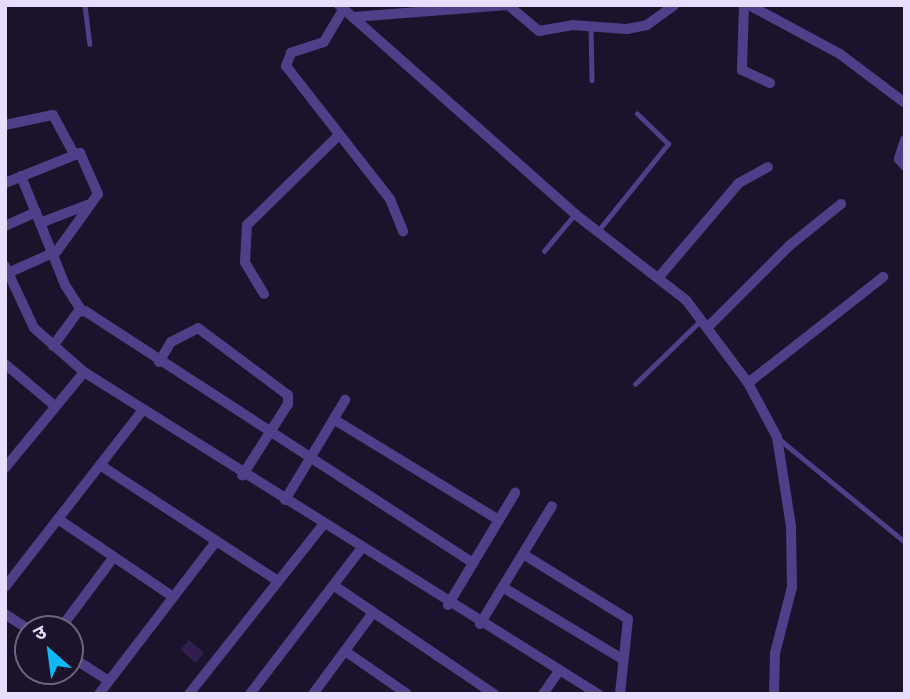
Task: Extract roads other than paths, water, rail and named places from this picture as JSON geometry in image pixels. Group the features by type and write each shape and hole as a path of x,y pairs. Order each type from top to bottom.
{"street":[{"path":"353,17 508,5 539,31 591,27 638,28 663,15 675,5"},
{"path":"656,5 663,15"},
{"path":"769,83 742,70 746,5 839,54 905,103"},
{"path":"403,231 393,204 286,62 296,50 324,42 341,7 575,214 659,277 705,323 748,383 777,437 793,568 774,662 774,694"},
{"path":"5,125 52,115 74,154"},
{"path":"264,294 245,262 247,225 339,135"},
{"path":"905,140 899,159 905,166"},
{"path":"5,183 74,154 83,155 97,192 52,254 7,270 29,320 84,373 360,550 595,693"},
{"path":"659,277 739,183 768,167"},
{"path":"20,176 52,254 81,310 269,434 311,458 473,563"},
{"path":"705,323 789,246 841,204"},
{"path":"40,223 87,205"},
{"path":"5,226 36,212"},
{"path":"748,383 883,278"},
{"path":"53,346 81,310"},
{"path":"159,362 175,339 202,330 288,395 290,401 242,476"},
{"path":"5,364 55,406"},
{"path":"5,468 84,373"},
{"path":"285,500 345,400"},
{"path":"5,587 143,410"},
{"path":"335,419 499,520"},
{"path":"100,465 215,543 278,581"},
{"path":"448,605 515,493"},
{"path":"480,624 552,506"},
{"path":"58,519 173,597"},
{"path":"189,694 323,525"},
{"path":"99,694 215,543"},
{"path":"250,694 335,587 360,550"},
{"path":"523,554 628,619 620,694"},
{"path":"70,615 113,558"},
{"path":"335,587 481,690 494,694"},
{"path":"503,588 622,659"},
{"path":"315,693 372,614"},
{"path":"345,650 407,694"},
{"path":"84,665 109,681"},
{"path":"543,694 559,671"}],"lane":[{"path":"85,5 90,44"},
{"path":"591,27 592,80"},
{"path":"598,231 668,144 637,114"},
{"path":"544,251 575,214"},
{"path":"635,384 705,323"},
{"path":"777,437 905,542"}]}
